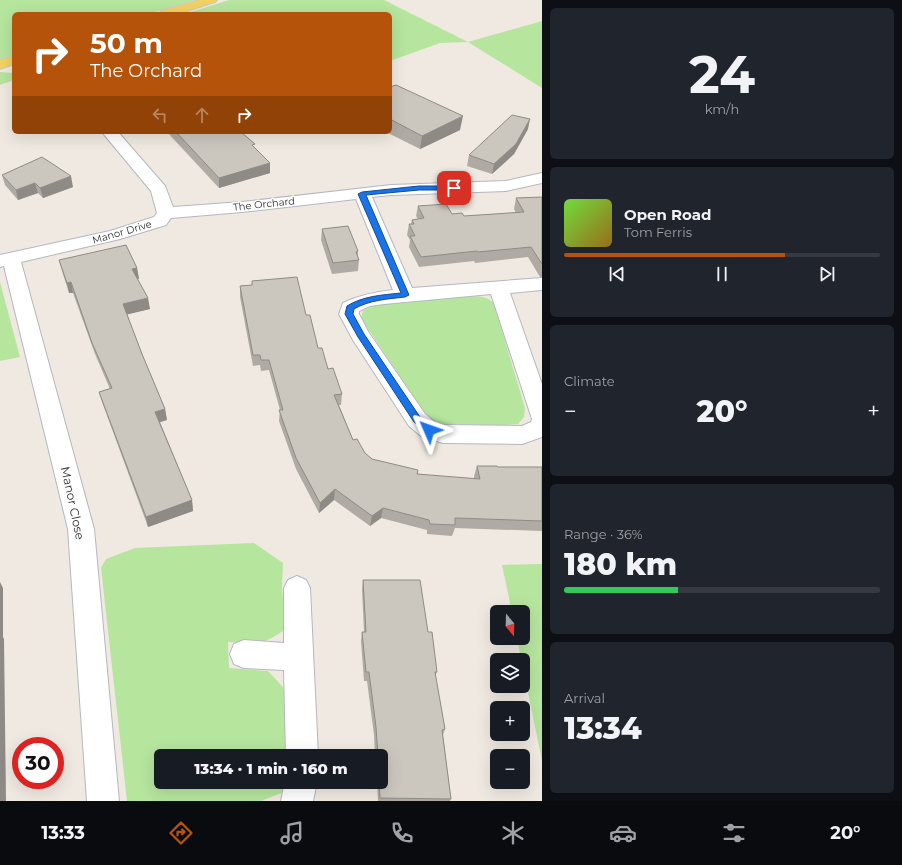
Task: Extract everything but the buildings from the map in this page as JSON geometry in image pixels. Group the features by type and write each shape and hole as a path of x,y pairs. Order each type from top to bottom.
{"main road":[{"path":"172,12 211,0"},
{"path":"0,65 12,62"}],"street":[{"name":"Manor Drive","path":"6,260 64,248 140,227 160,220 166,213 159,190 112,134"},
{"name":"The Orchard","path":"166,213 419,188 506,186 542,178"},
{"path":"362,194 405,295"},
{"name":"Manor Close","path":"6,260 81,529 103,801"},
{"path":"542,284 375,298 358,303 350,308 349,314 360,335 417,420 429,430 443,434 522,435 533,432 542,426 542,422"},
{"path":"499,288 542,416"},
{"path":"298,588 298,657 302,749"},
{"path":"244,654 298,657"},
{"path":"297,801 300,789"}],"green space":[{"path":"0,0 195,0 156,12 12,12 12,56 0,59"},
{"path":"229,0 384,0 468,42 440,43 392,60 392,12 190,12"},
{"path":"542,21 542,88 468,42"},
{"path":"0,72 12,73 12,81 0,85"},
{"path":"0,282 20,357 0,361"},
{"path":"472,296 487,298 494,304 525,408 524,417 518,424 438,424 429,418 361,318 363,311 375,305"},
{"path":"254,543 283,563 282,586 285,629 265,641 252,643 228,642 229,668 268,671 282,686 286,695 285,749 154,749 154,789 284,789 284,792 261,801 127,801 101,568 106,559 135,548"},
{"path":"542,564 542,761 528,693 530,693 530,653 520,653 518,645 530,645 530,605 511,605 502,565"}],"route":[{"path":"429,430 417,420 360,335 349,314 350,308 358,303 375,298 405,295 362,194 419,188 454,188"}]}
